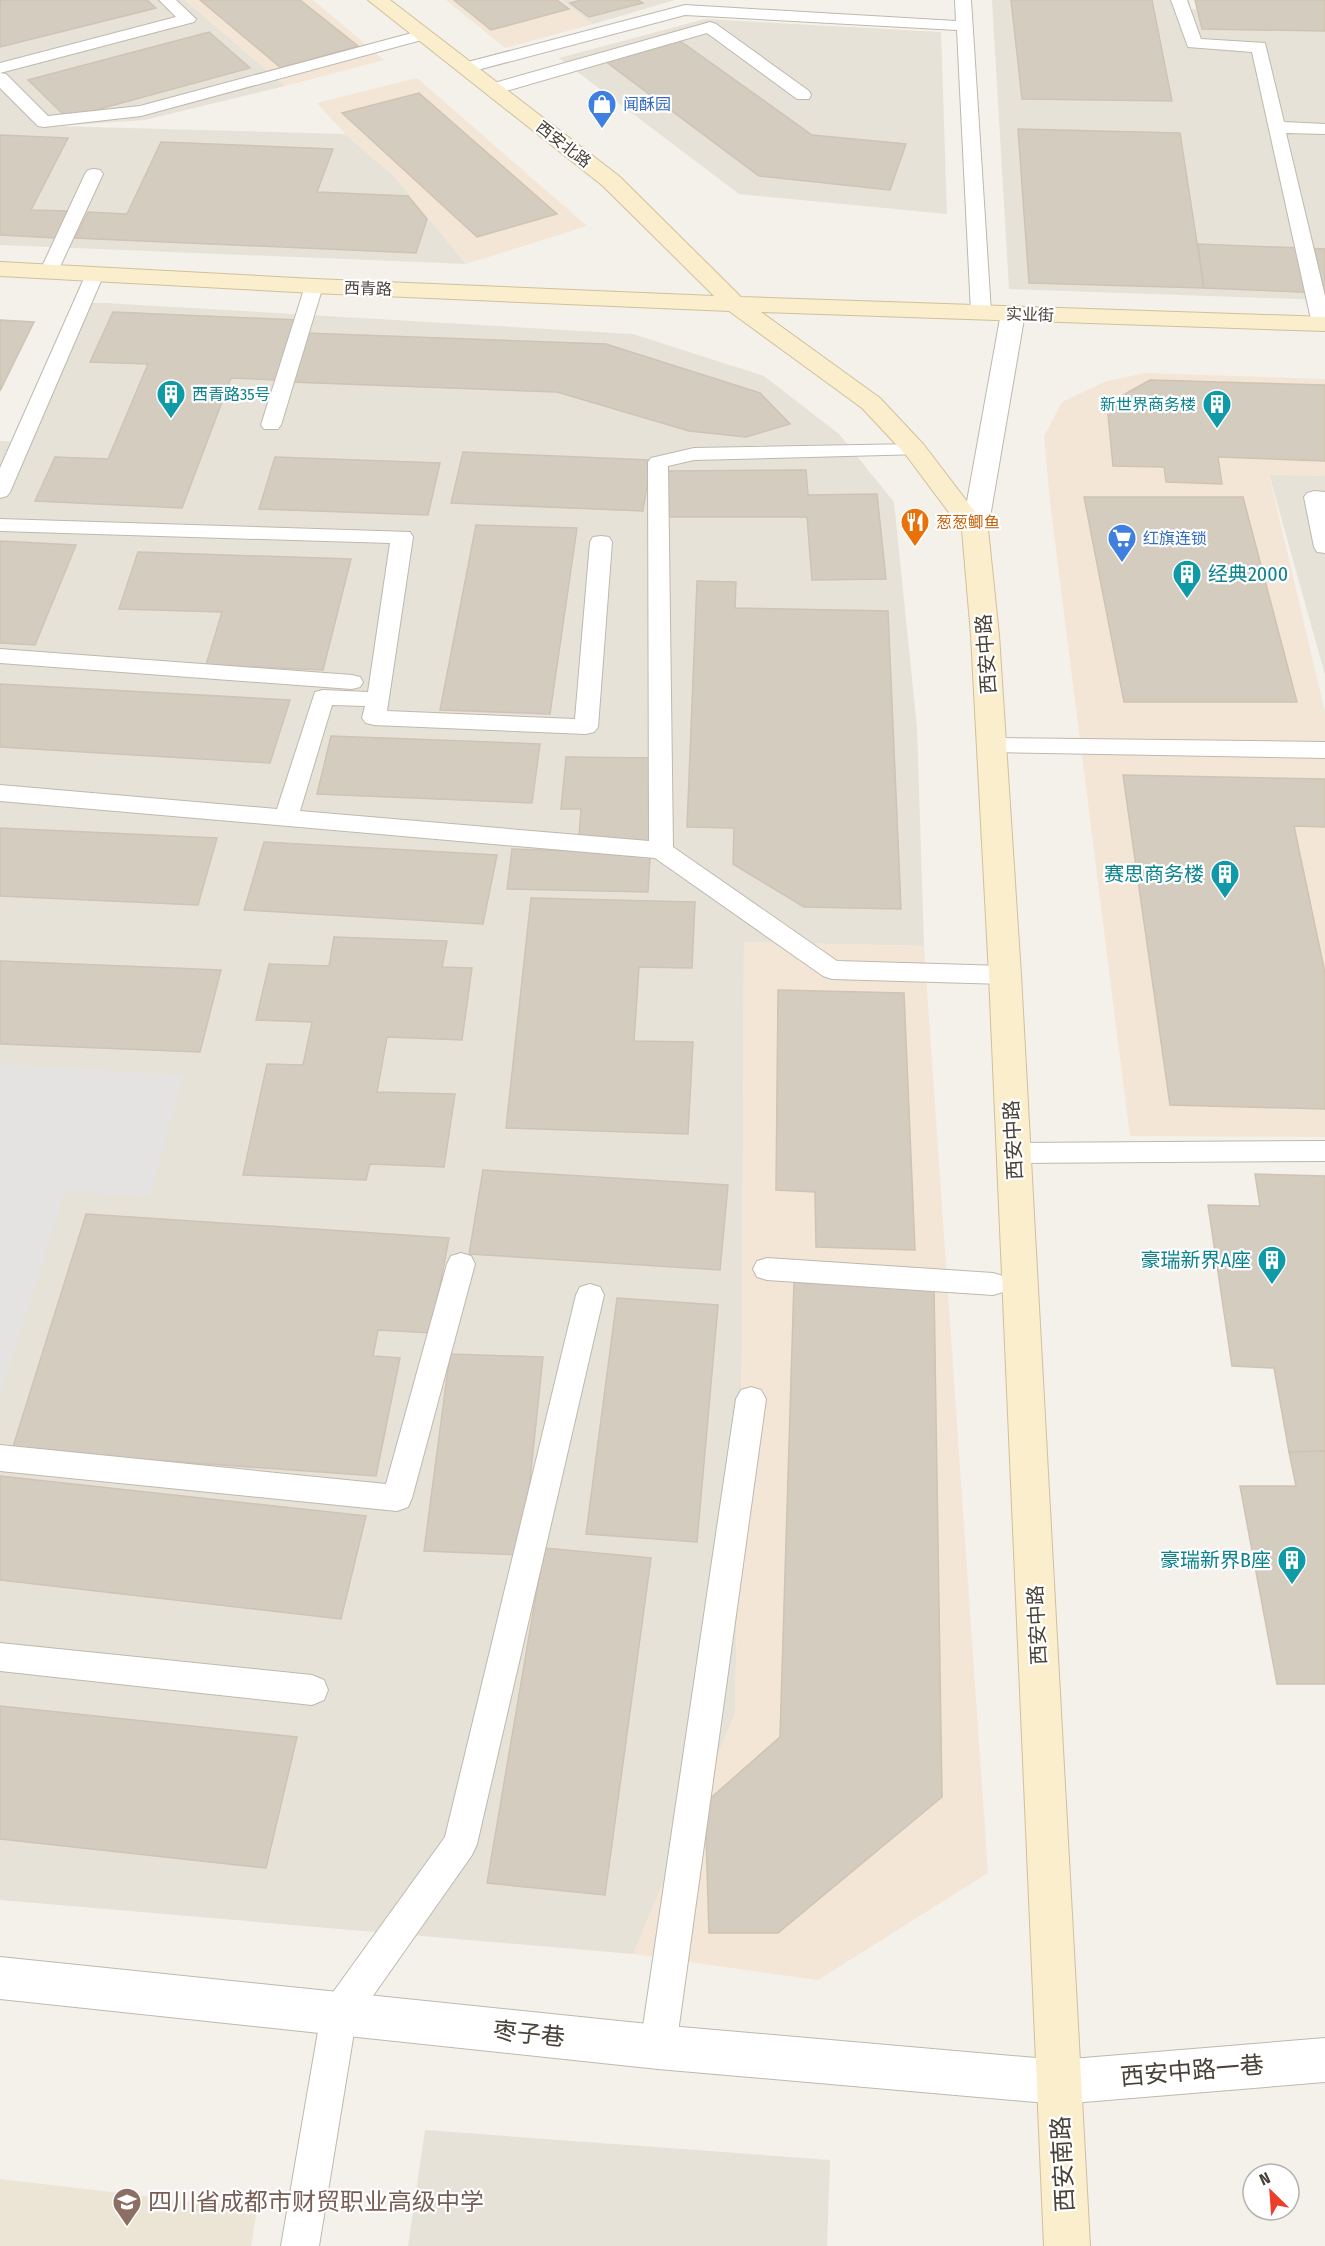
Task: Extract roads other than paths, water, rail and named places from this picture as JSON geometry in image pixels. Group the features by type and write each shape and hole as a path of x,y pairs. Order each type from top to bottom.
{"street":[{"name":"西安北路","path":"378,0 611,180 735,304"},
{"name":"西青路","path":"0,269 314,286 735,304"},
{"name":"实业街","path":"735,304 1323,324"},
{"path":"735,304 870,403 915,450 975,529"},
{"path":"975,529 1013,314"},
{"name":"西安中路","path":"975,529 985,635 1005,975 1059,2082"},
{"name":"枣子巷","path":"0,1978 658,2047 1059,2082"},
{"name":"西安中路一巷","path":"1059,2082 1325,2060"},
{"name":"西安南路","path":"1059,2082 1067,2246"}],"lane":[{"path":"0,68 188,19 167,0"},
{"path":"963,0 981,312"},
{"path":"1179,0 1194,44 1259,47 1323,324"},
{"path":"466,68 685,10 964,26"},
{"path":"493,89 710,27 803,95"},
{"path":"0,78 44,122 141,111 423,35"},
{"path":"1276,127 1325,129"},
{"path":"50,271 94,174"},
{"path":"0,492 95,274"},
{"path":"271,424 314,286"},
{"path":"0,441 22,442"},
{"path":"661,850 658,462 694,454 915,450"},
{"path":"1325,498 1314,497 1325,547"},
{"path":"0,525 402,537 374,718 586,727 602,542"},
{"path":"0,656 379,692"},
{"path":"286,818 323,697 379,692"},
{"path":"992,745 1325,750"},
{"path":"0,793 661,850 832,970 1005,975"},
{"path":"1014,1153 1325,1151"},
{"path":"0,1458 397,1498 461,1264"},
{"path":"767,1269 993,1284"},
{"path":"300,2246 339,2014 459,1844 590,1295"},
{"path":"658,2047 751,1399"},
{"path":"0,1658 312,1690"}],"place":[{"name":"闻酥园","path":"602,130"},
{"name":"西青路35号","path":"171,420"},
{"name":"新世界商务楼","path":"1217,430"},
{"name":"葱葱鲫鱼","path":"915,548"},
{"name":"红旗连锁","path":"1122,564"},
{"name":"经典2000","path":"1187,600"},
{"name":"赛思商务楼","path":"1225,900"},
{"name":"豪瑞新界A座","path":"1272,1286"},
{"name":"豪瑞新界B座","path":"1292,1586"},
{"name":"四川省成都市财贸职业高级中学","path":"127,2228"}]}
